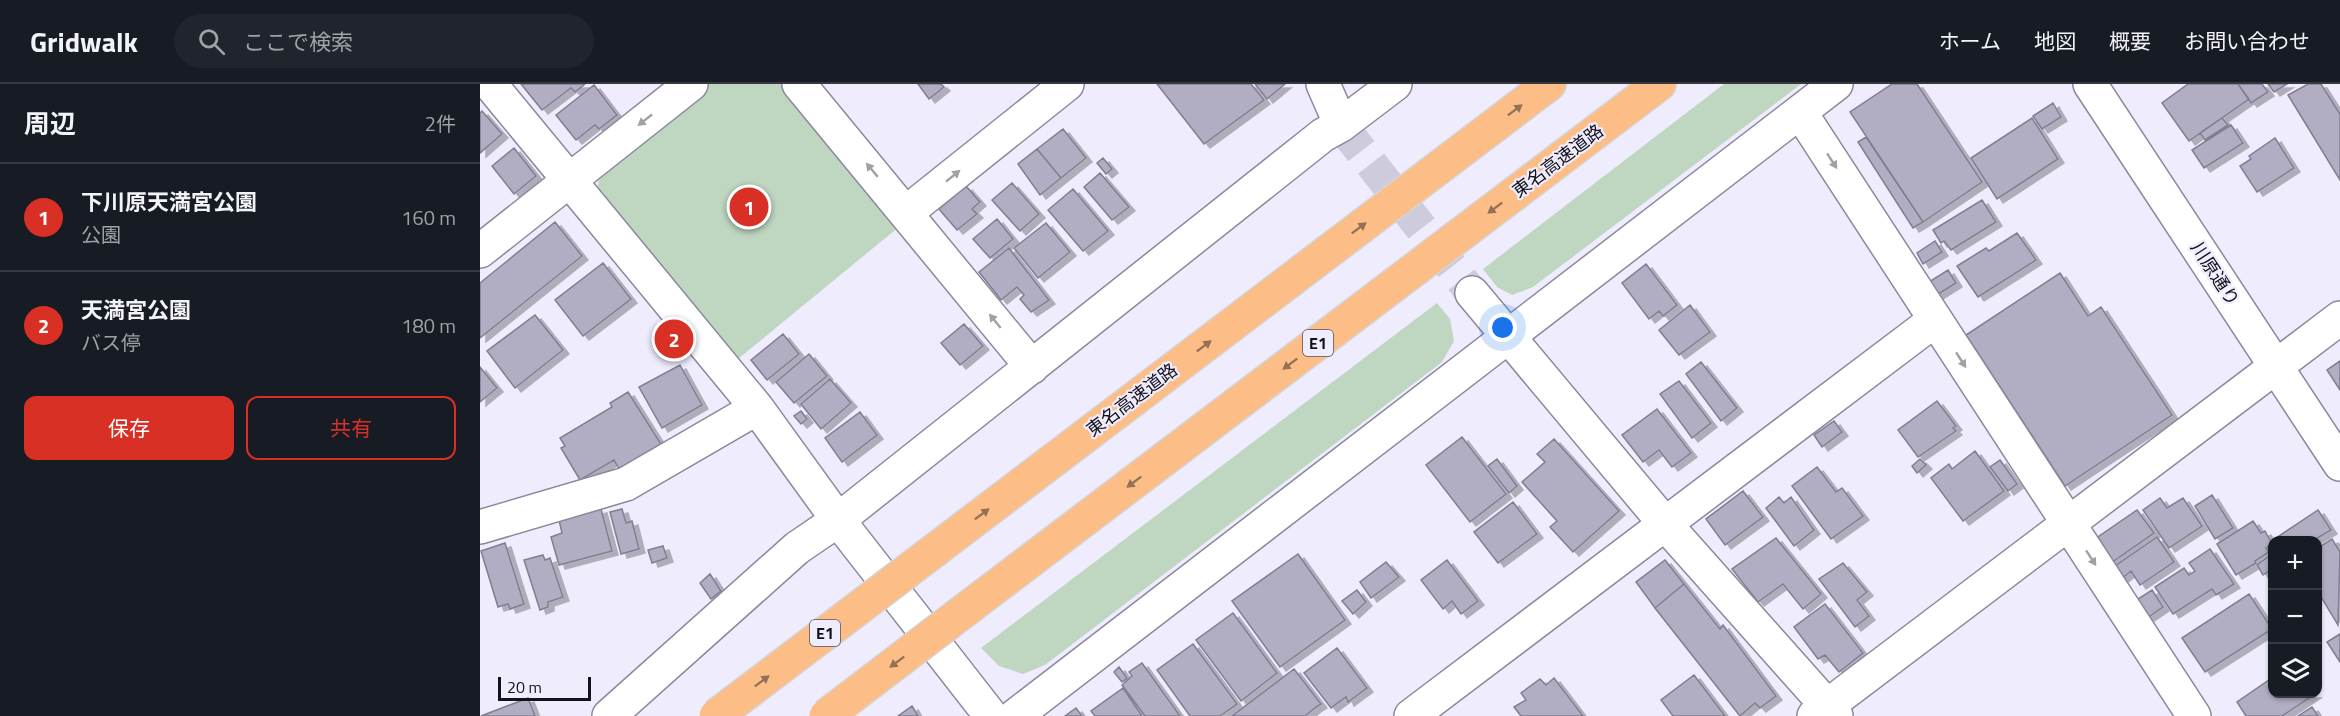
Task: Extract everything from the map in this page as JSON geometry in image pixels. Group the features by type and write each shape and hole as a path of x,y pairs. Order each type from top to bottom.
{"highway":[{"name":"東名高速道路","path":"716,716 1548,84"},
{"name":"東名高速道路","path":"826,716 1659,84"}],"street":[{"path":"490,84 757,408 838,520 991,716"},
{"path":"480,252 690,84"},
{"path":"799,84 907,212 1032,367"},
{"path":"907,212 1068,84"},
{"path":"1323,84 1341,125"},
{"path":"609,716 797,548 838,520 1323,135 1341,125 1395,84"},
{"path":"1015,716 1836,84"},
{"name":"川原通り","path":"2090,84 2340,464"},
{"path":"1800,112 2194,716"},
{"path":"1472,293 1826,713 2068,523 2340,318"},
{"path":"1411,716 1935,320"},
{"path":"480,527 626,483 757,408"}],"green space":[{"path":"709,84 783,84 900,226 738,359 598,187 599,173"},
{"path":"1724,84 1801,84 1533,287 1512,295 1497,287 1483,269"},
{"path":"1437,303 1450,319 1454,341 1442,362 1045,665 1023,674 999,666 981,648"}],"building":[{"path":"521,84 585,84 575,92 571,88 542,110"},
{"path":"918,84 941,84 944,87 929,99"},
{"path":"1157,84 1251,84 1264,100 1204,144"},
{"path":"1255,84 1285,84 1267,99"},
{"path":"1892,84 1917,84 1982,182 1923,222 1850,112"},
{"path":"2188,84 2238,84 2249,99 2189,141 2162,103"},
{"path":"2238,84 2262,84 2268,92 2251,103"},
{"path":"2268,84 2287,84 2274,92"},
{"path":"2308,84 2321,84 2340,114 2340,180 2288,95"},
{"path":"594,85 617,115 599,129 595,125 576,140 556,115"},
{"path":"2053,103 2061,117 2042,129 2033,116"},
{"path":"482,111 502,134 480,153 480,113"},
{"path":"2032,118 2058,159 1997,199 1971,158"},
{"path":"2222,118 2228,125 2205,140 2200,133"},
{"path":"2231,125 2243,143 2204,168 2192,150"},
{"path":"1063,129 1086,158 1061,178 1037,149"},
{"path":"1866,137 1923,222 1913,228 1858,142"},
{"path":"2275,138 2294,168 2257,192 2240,166 2251,159 2249,156"},
{"path":"514,148 536,176 514,194 492,166"},
{"path":"1037,149 1061,178 1040,195 1018,164"},
{"path":"1103,158 1112,169 1106,174 1097,163"},
{"path":"1100,173 1129,207 1112,220 1084,187"},
{"path":"1012,183 1039,214 1020,231 992,200"},
{"path":"966,186 980,202 972,209 977,214 957,230 939,209"},
{"path":"1073,189 1108,231 1083,251 1048,210"},
{"path":"1982,200 1996,222 1951,250 1944,241 1941,243 1933,230"},
{"path":"997,219 1013,239 990,258 973,239"},
{"path":"555,222 582,256 480,338 480,283"},
{"path":"1046,223 1070,252 1038,278 1014,248"},
{"path":"2017,233 2036,260 1978,297 1957,266 1986,248 1989,251"},
{"path":"1935,241 1942,252 1923,264 1917,253"},
{"path":"1009,248 1049,300 1031,312 1020,299 1024,295 1017,287 1001,300 979,272"},
{"path":"603,263 631,299 583,336 555,300"},
{"path":"1646,264 1677,305 1663,316 1659,311 1649,319 1622,283"},
{"path":"1948,270 1956,283 1937,295 1929,282"},
{"path":"2060,273 2088,316 2101,307 2172,415 2065,486 1966,335"},
{"path":"1690,305 1710,332 1679,355 1659,330"},
{"path":"535,315 563,350 515,388 487,351"},
{"path":"964,324 983,346 960,365 941,343"},
{"path":"783,334 799,354 767,380 751,360"},
{"path":"809,354 827,376 794,403 776,382"},
{"path":"2340,361 2340,390 2327,370"},
{"path":"1701,362 1737,408 1721,421 1686,374"},
{"path":"680,365 702,405 662,428 639,387"},
{"path":"480,367 497,388 480,402"},
{"path":"830,379 851,403 821,429 801,404"},
{"path":"1679,381 1711,423 1692,438 1660,394"},
{"path":"628,392 661,444 619,469 614,460 580,480 561,448 565,446 560,438 612,407 610,403"},
{"path":"1937,401 1956,426 1953,428 1956,431 1918,457 1898,430"},
{"path":"1657,409 1691,453 1672,467 1659,450 1643,462 1622,435"},
{"path":"801,411 807,419 801,424 794,416"},
{"path":"860,412 877,435 842,462 825,438"},
{"path":"1834,421 1842,432 1822,447 1814,435"},
{"path":"1462,437 1506,494 1470,522 1426,465"},
{"path":"1554,439 1619,511 1573,552 1550,527 1557,521 1522,482 1545,462 1537,454"},
{"path":"1975,451 2004,491 1963,521 1931,478 1949,464 1952,469"},
{"path":"1497,459 1517,486 1509,493 1488,466"},
{"path":"1920,459 1926,465 1917,473 1912,466"},
{"path":"2000,460 2017,484 2008,491 1990,467"},
{"path":"1817,467 1836,492 1842,488 1863,516 1831,539 1792,486"},
{"path":"1743,491 1763,517 1725,545 1706,519"},
{"path":"2212,495 2233,528 2215,539 2195,506"},
{"path":"1779,497 1784,503 1791,497 1814,530 1794,546 1766,508"},
{"path":"2160,498 2167,508 2183,498 2202,526 2169,548 2143,510"},
{"path":"1513,502 1537,534 1498,563 1474,532"},
{"path":"601,509 612,551 559,565 551,537 562,533 559,520"},
{"path":"622,509 626,523 632,521 639,549 621,554 610,512"},
{"path":"2137,510 2154,533 2111,563 2095,539"},
{"path":"2318,510 2331,530 2321,536 2279,536"},
{"path":"2253,521 2261,533 2265,531 2268,537 2266,548 2268,553 2236,575 2217,544"},
{"path":"2157,537 2174,562 2140,585 2131,571 2120,580 2112,568"},
{"path":"1776,538 1821,594 1803,609 1783,584 1758,602 1732,569"},
{"path":"2332,539 2340,552 2338,625 2322,599 2322,545"},
{"path":"505,543 524,604 510,609 508,604 498,607 481,551"},
{"path":"663,546 667,558 652,563 648,550"},
{"path":"2210,549 2234,584 2216,595 2212,589 2173,614 2155,587 2184,568 2189,575 2195,571 2189,563"},
{"path":"1298,554 1345,620 1280,667 1232,601"},
{"path":"543,555 545,560 550,558 563,597 548,602 548,607 540,610 524,560"},
{"path":"2268,557 2268,572 2263,575 2257,565"},
{"path":"1447,560 1478,601 1461,614 1452,601 1443,609 1421,580"},
{"path":"1665,560 1684,584 1655,608 1636,582"},
{"path":"1386,562 1399,577 1371,598 1360,582"},
{"path":"1843,563 1867,592 1857,600 1869,616 1855,627 1819,579"},
{"path":"710,574 721,591 711,599 700,583"},
{"path":"1684,584 1720,629 1723,625 1776,696 1760,708 1755,703 1740,716 1655,608"},
{"path":"1357,590 1366,602 1353,614 1342,601"},
{"path":"2152,590 2163,607 2147,618 2135,601"},
{"path":"2249,594 2268,623 2268,632 2205,672 2182,638"},
{"path":"1825,604 1863,653 1839,672 1825,655 1818,659 1794,627"},
{"path":"1233,613 1277,673 1241,701 1196,640"},
{"path":"2340,634 2340,662 2327,642"},
{"path":"1193,644 1237,704 1220,716 1190,716 1157,670"},
{"path":"1337,648 1367,688 1348,702 1346,697 1331,708 1304,673"},
{"path":"1142,663 1180,716 1145,716 1122,685 1132,676 1129,672"},
{"path":"1119,667 1127,678 1122,682 1114,672"},
{"path":"1294,669 1321,704 1305,716 1232,716"},
{"path":"1694,675 1725,716 1673,716 1661,700"},
{"path":"1554,678 1583,716 1521,716 1514,707 1526,700 1521,693 1540,679 1546,685"},
{"path":"2268,681 2268,698 2309,698 2282,716 2246,716 2237,702"},
{"path":"1123,688 1142,716 1095,716 1091,711"},
{"path":"528,698 535,716 481,716"},
{"path":"912,706 918,716 898,716"},
{"path":"2312,707 2318,716 2298,716"},
{"path":"1076,708 1082,716 1065,716"}],"tunnel":[{"path":"1341,125 1472,293"}],"place":[{"name":"下川原天満宮公園","path":"749,207"},
{"name":"天満宮公園","path":"674,339"}]}
